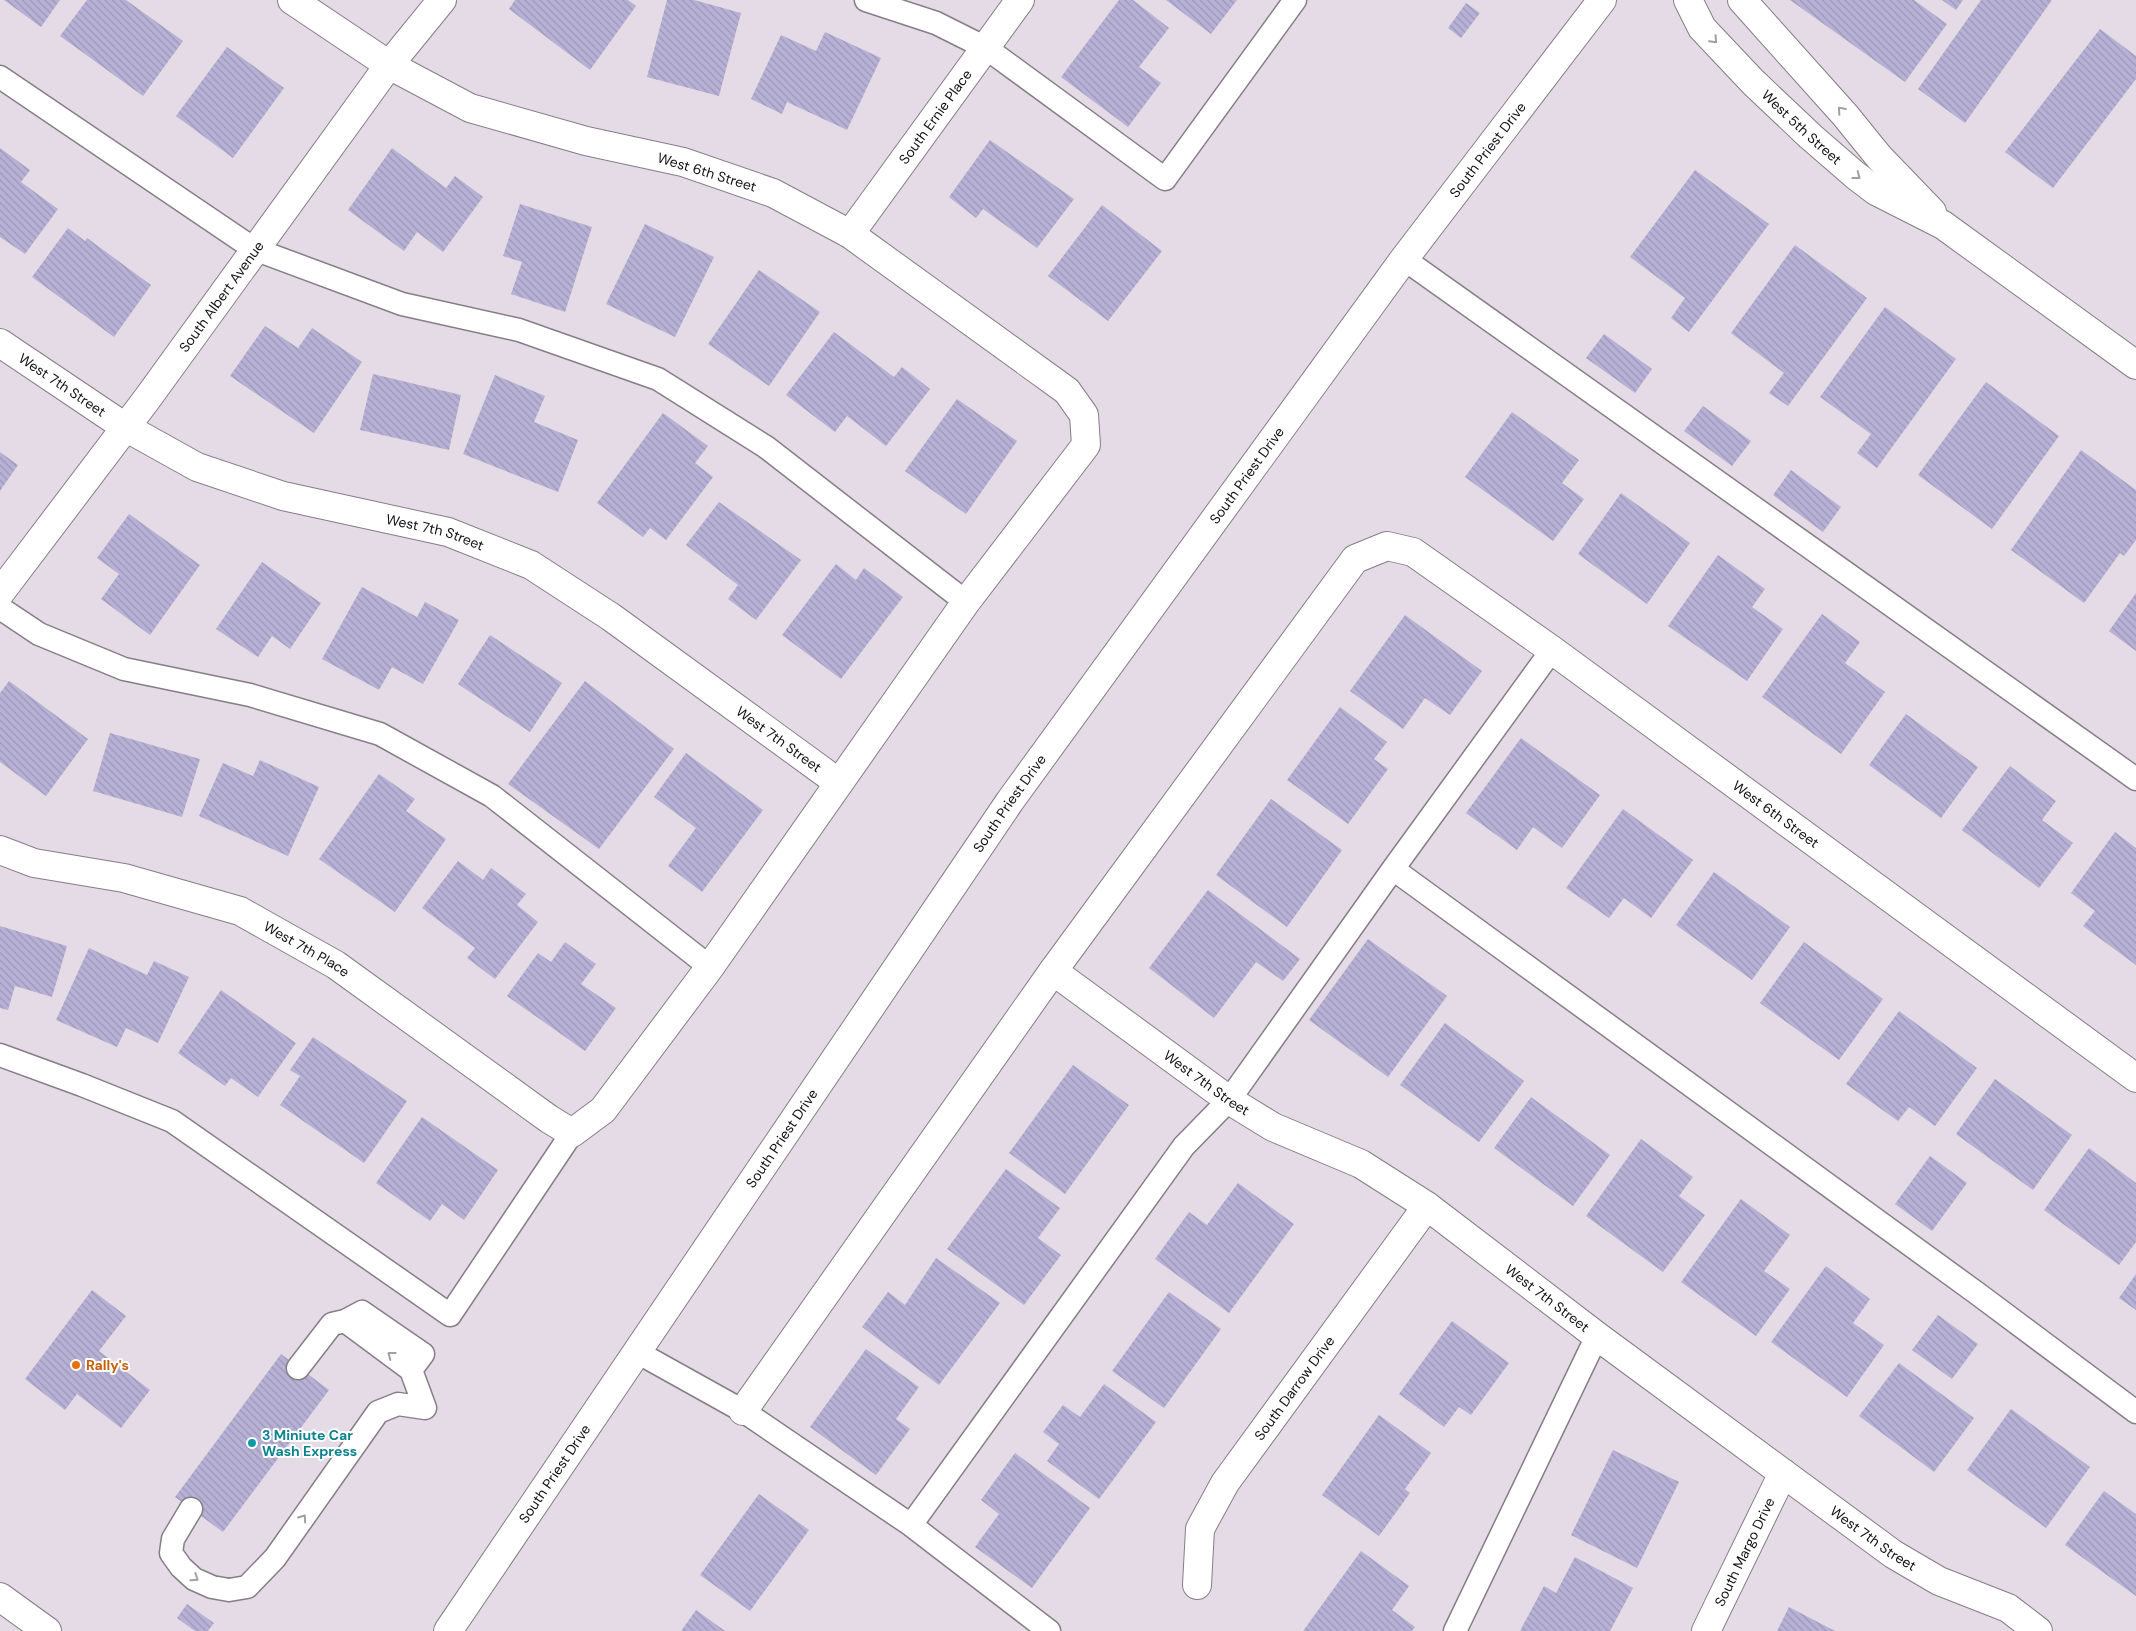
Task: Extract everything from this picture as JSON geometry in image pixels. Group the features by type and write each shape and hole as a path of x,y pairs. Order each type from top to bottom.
{"street":[{"name":"West 6th Street","path":"292,0 389,65 470,108 586,141 683,162 773,193 850,234 1067,391 1084,415 1086,445 966,602"},
{"name":"South Albert Avenue","path":"0,593 126,427 389,65 442,0"},
{"name":"South Ernie Place","path":"850,234 1020,0"},
{"name":"South Priest Drive","path":"448,1631 1010,801 1404,259 1602,0"},
{"name":"West 5th Street","path":"1688,0 1702,28 1753,82 1810,136 1876,190 1944,225 2136,365"},
{"name":"West 5th Street","path":"1742,0 1845,115 1879,156 1944,225"},
{"name":"West 7th Street","path":"0,343 126,427 197,467 283,496 448,532 531,565 611,617 840,784"},
{"name":"West 6th Street","path":"1053,971 1356,559 1387,546 1414,552 1552,650 2136,1078"},
{"path":"572,1133 603,1110 710,967 966,602"},
{"name":"West 7th Place","path":"0,850 34,862 124,878 240,911 336,965 548,1119 572,1133"},
{"name":"West 7th Street","path":"1053,971 1229,1100 1273,1127 1362,1164 1426,1206 1597,1336 1893,1554 1939,1581 2008,1608 2038,1631"},
{"path":"743,1411 1053,971"},
{"name":"South Darrow Drive","path":"1197,1585 1200,1529 1225,1483 1426,1206"},
{"name":"South Margo Drive","path":"1706,1631 1782,1472"},
{"path":"0,1597 47,1631"}],"lane":[{"path":"866,0 936,23 986,48 1165,180 1295,0"},
{"path":"0,77 254,249 402,304 519,330 658,379 766,447 966,602"},
{"path":"1404,259 2136,779"},
{"path":"0,608 39,634 124,669 250,695 380,734 492,796 710,967"},
{"path":"912,1526 1184,1146 1229,1100 1552,650"},
{"path":"1393,869 1978,1294 2136,1412"},
{"path":"0,1055 172,1121 450,1316 572,1133"},
{"path":"191,1510 173,1539 171,1552 181,1567 194,1579 212,1587 229,1590 247,1588 275,1558 378,1412 398,1404 425,1408 411,1370 345,1321 332,1324 298,1368"},
{"path":"1455,1631 1597,1336"},
{"path":"637,1352 743,1411 912,1526 1049,1631"}],"building":[{"path":"4,0 60,0 41,27"},
{"path":"87,0 126,0 183,41 143,96 60,36"},
{"path":"515,0 628,0 636,6 590,70 509,9"},
{"path":"667,0 694,0 741,13 719,96 647,77"},
{"path":"1119,0 1133,0 1169,28 1139,67 1161,83 1128,127 1061,77"},
{"path":"1166,0 1237,0 1211,34"},
{"path":"1790,0 1914,0 1947,24 1905,82"},
{"path":"1942,0 1963,0 1956,10"},
{"path":"1981,0 2052,0 1965,123 1918,89"},
{"path":"1466,3 1480,13 1461,38 1448,28"},
{"path":"2100,29 2136,56 2136,79 2053,188 2005,152"},
{"path":"825,32 881,58 847,130 787,102 782,114 751,99 781,35 816,51"},
{"path":"227,47 284,88 233,158 176,116"},
{"path":"990,140 1074,199 1037,248 983,209 976,218 949,197"},
{"path":"0,148 30,170 21,182 58,209 25,254 0,237"},
{"path":"392,148 446,188 455,176 483,197 443,252 417,232 404,251 348,210"},
{"path":"1695,170 1769,224 1689,332 1671,318 1685,298 1630,257"},
{"path":"520,204 592,227 565,312 511,294 522,262 503,256"},
{"path":"1102,205 1162,251 1108,321 1048,276"},
{"path":"645,224 714,257 675,337 606,304"},
{"path":"68,228 85,241 87,238 151,285 114,337 32,277"},
{"path":"1795,245 1867,298 1788,406 1769,393 1784,373 1731,333"},
{"path":"759,270 820,312 769,386 708,344"},
{"path":"1885,307 1956,359 1877,468 1857,453 1871,434 1820,397"},
{"path":"265,326 298,348 312,328 362,362 314,433 230,376"},
{"path":"834,332 894,377 902,367 930,389 886,446 847,416 835,432 786,395"},
{"path":"1604,334 1652,369 1635,393 1586,358"},
{"path":"373,374 461,395 449,450 360,430"},
{"path":"495,375 545,396 534,422 578,440 558,492 463,454"},
{"path":"1986,382 2059,436 1992,529 1918,475"},
{"path":"957,399 1017,441 966,514 905,471"},
{"path":"1703,406 1751,441 1732,466 1684,431"},
{"path":"1512,412 1579,460 1562,483 1584,499 1553,541 1465,477"},
{"path":"663,413 708,446 695,463 713,477 666,540 650,528 643,537 597,503"},
{"path":"2081,450 2136,490 2136,540 2124,556 2120,553 2084,603 2011,550"},
{"path":"0,452 18,465 0,491"},
{"path":"1791,470 1841,507 1823,532 1773,495"},
{"path":"1621,493 1690,543 1647,604 1578,554"},
{"path":"719,502 801,560 756,620 728,599 738,585 686,545"},
{"path":"129,514 200,565 150,635 101,599 119,574 97,558"},
{"path":"1718,555 1765,589 1752,607 1783,629 1747,681 1668,626"},
{"path":"262,562 321,603 290,649 272,636 258,657 216,629"},
{"path":"836,564 856,580 864,568 903,597 841,679 782,635"},
{"path":"362,587 417,617 425,602 459,620 423,684 392,667 379,690 322,659"},
{"path":"2136,593 2136,651 2109,631"},
{"path":"1822,614 1860,642 1845,663 1885,692 1841,754 1762,697"},
{"path":"1405,615 1482,671 1450,715 1425,698 1403,729 1350,691"},
{"path":"490,635 562,683 530,732 458,684"},
{"path":"9,681 88,739 46,796 0,762 0,693"},
{"path":"585,681 674,749 599,849 508,784"},
{"path":"1340,707 1387,742 1374,759 1388,769 1348,824 1287,780"},
{"path":"1906,714 1978,767 1941,818 1869,765"},
{"path":"110,733 200,759 182,817 93,791"},
{"path":"1521,738 1600,795 1562,848 1533,827 1517,850 1466,813"},
{"path":"686,753 763,810 702,892 668,866 696,828 654,797"},
{"path":"260,760 319,787 288,856 199,816 223,763 253,776"},
{"path":"2010,766 2056,801 2042,820 2073,843 2039,888 1962,830"},
{"path":"379,774 415,799 406,811 446,839 395,912 319,859"},
{"path":"1271,799 1342,850 1287,927 1216,875"},
{"path":"1623,809 1693,860 1651,918 1624,898 1609,918 1566,888"},
{"path":"2115,832 2136,848 2136,965 2083,926 2095,911 2071,893"},
{"path":"458,861 483,880 491,868 526,894 517,905 538,922 495,979 467,958 475,948 422,908"},
{"path":"1714,872 1790,927 1752,980 1676,925"},
{"path":"1208,890 1300,959 1283,981 1256,962 1214,1018 1149,968"},
{"path":"0,926 67,946 52,997 15,986 8,1010 0,1008"},
{"path":"1368,939 1447,996 1388,1077 1309,1020"},
{"path":"565,942 596,964 581,984 616,1008 585,1051 507,996 538,953 551,962"},
{"path":"1804,942 1883,999 1839,1060 1760,1003"},
{"path":"89,948 147,975 154,961 189,977 158,1043 126,1028 117,1047 56,1020"},
{"path":"221,990 296,1043 258,1097 231,1078 225,1086 178,1053"},
{"path":"1899,1011 1977,1068 1935,1126 1909,1107 1898,1121 1846,1084"},
{"path":"1445,1023 1524,1081 1479,1142 1400,1085"},
{"path":"313,1037 407,1101 364,1163 280,1105 300,1076 290,1070"},
{"path":"1073,1065 1129,1105 1065,1194 1009,1153"},
{"path":"1995,1079 2072,1135 2033,1190 1956,1134"},
{"path":"1531,1097 1610,1155 1573,1206 1494,1148"},
{"path":"422,1117 498,1170 464,1220 442,1204 430,1221 376,1183"},
{"path":"1641,1139 1693,1177 1679,1196 1705,1215 1663,1272 1586,1216"},
{"path":"2089,1148 2136,1183 2136,1242 2119,1265 2044,1210"},
{"path":"1930,1156 1967,1183 1932,1231 1895,1204"},
{"path":"1006,1169 1060,1208 1038,1238 1061,1255 1024,1305 947,1249"},
{"path":"1238,1183 1294,1224 1229,1313 1155,1259 1189,1212 1207,1225"},
{"path":"1741,1199 1790,1235 1764,1271 1790,1289 1756,1336 1681,1282"},
{"path":"936,1258 1000,1303 939,1385 862,1327 888,1292 905,1305"},
{"path":"1826,1266 1870,1299 1853,1323 1884,1345 1847,1397 1771,1342"},
{"path":"2136,1274 2136,1310 2119,1298"},
{"name":"Rally's","path":"92,1290 126,1316 99,1351 150,1390 121,1428 77,1394 65,1410 25,1379"},
{"path":"1169,1292 1221,1329 1164,1408 1112,1371"},
{"path":"1938,1315 1978,1344 1952,1379 1912,1350"},
{"path":"1452,1321 1509,1363 1471,1415 1459,1407 1444,1427 1399,1394"},
{"path":"866,1349 919,1387 896,1419 910,1429 876,1475 810,1427"},
{"name":"3 Miniute Car Wash Express","path":"281,1354 329,1390 223,1532 175,1497"},
{"path":"1899,1363 1974,1418 1934,1472 1859,1416"},
{"path":"1104,1384 1156,1422 1099,1499 1047,1461 1059,1444 1043,1432 1063,1405 1080,1417"},
{"path":"2011,1409 2090,1467 2046,1528 1967,1470"},
{"path":"1379,1415 1431,1453 1405,1489 1410,1493 1379,1536 1322,1495"},
{"path":"1613,1450 1679,1482 1637,1568 1571,1535"},
{"path":"1015,1453 1090,1508 1032,1588 975,1547 999,1514 981,1500"},
{"path":"2104,1491 2136,1514 2136,1596 2065,1545"},
{"path":"759,1494 809,1530 750,1611 700,1575"},
{"path":"1361,1551 1409,1586 1392,1610 1415,1627 1412,1631 1303,1631"},
{"path":"1575,1557 1633,1588 1610,1631 1520,1631 1544,1586 1556,1593"},
{"path":"187,1604 214,1623 208,1631 195,1631 177,1618"},
{"path":"1789,1607 1835,1631 1777,1631"},
{"path":"696,1610 725,1631 681,1631"}],"place":[{"name":"Rally's","path":"76,1365"},
{"name":"3 Miniute Car Wash Express","path":"252,1443"}]}
